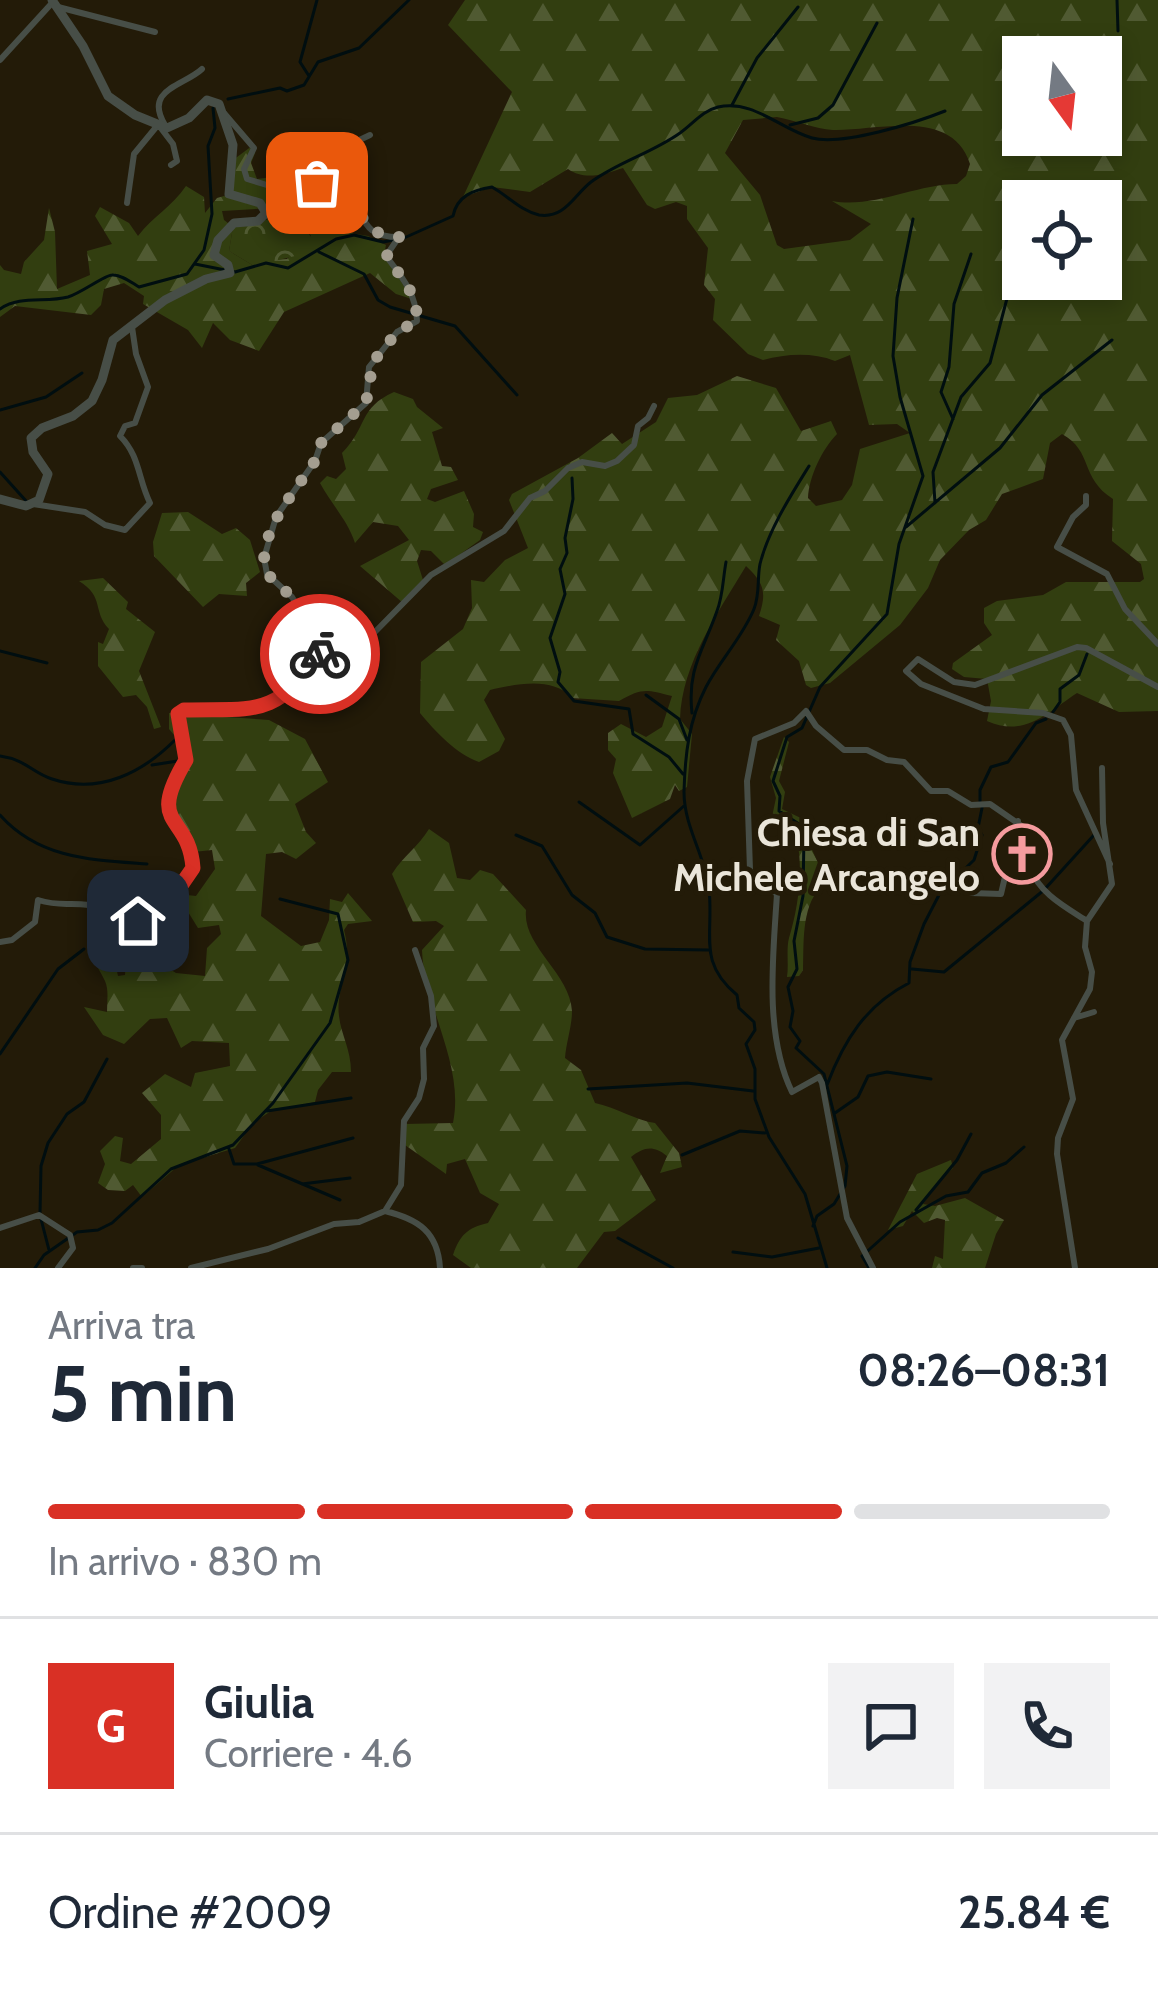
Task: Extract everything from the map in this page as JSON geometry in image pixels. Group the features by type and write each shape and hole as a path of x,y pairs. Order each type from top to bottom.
{"street":[{"path":"53,3 154,32"},
{"path":"0,60 53,3"},
{"path":"53,3 83,46 108,97 163,127"},
{"path":"171,165 177,158 159,116 161,98 202,69"},
{"path":"128,202 134,154 163,127 210,99 254,148 244,169 248,179 280,189 346,192"},
{"path":"33,505 42,495 48,474 33,452 31,438 92,401 104,375 108,348 132,327 165,300 230,271 214,255 218,240 234,223 258,221 266,213 260,203 230,194 233,146 224,113"},
{"path":"326,650 292,597 267,574 264,558 275,518 315,461 321,443 366,403 370,368 397,332 418,318 412,290 386,257 399,237 381,237 371,230 339,184 303,179 292,173 291,166 370,135"},
{"path":"0,499 85,512 105,525 125,530 150,503 138,460 120,436 125,426 135,423 148,387 132,327"},
{"path":"0,942 12,940 35,922 38,900 114,910 135,922 182,884 193,868 192,859 167,803 171,782 186,760 178,714 265,708 326,650 369,638 431,575 504,531 530,498 568,468 582,462 605,466 617,461 634,445 638,426 654,406"},
{"path":"1086,496 1086,506 1073,517 1057,548 1107,574 1125,609 1158,644"},
{"path":"1110,864 1076,790 1072,735 1063,720 1043,713 984,710 921,684 906,671 918,659 955,682 975,686 1077,647 1158,687"},
{"path":"873,1268 847,1218 822,1084 818,1077 812,1078 792,1092 780,1053 772,968 777,894 753,878 750,870 747,781 753,742 807,712 844,750 867,750 904,762 931,791 948,791 971,805 990,804 1018,821 1030,839 1032,874 1049,895 1088,921"},
{"path":"1075,1268 1057,1154 1058,1138 1073,1106 1062,1047 1091,980 1085,947 1088,921 1112,884 1102,768"},
{"path":"971,893 1001,894 1018,821"},
{"path":"191,1268 385,1211 401,1185 404,1121 419,1098 423,1048 434,1026 431,996 415,950"},
{"path":"1071,1019 1094,1012"},
{"path":"395,1195 401,1215"},
{"path":"385,1211 422,1223 430,1233 440,1268"},
{"path":"0,1228 38,1215 72,1236 74,1248 58,1268"}],"green space":[{"path":"465,0 1158,0 1158,711 1119,712 1077,693 1025,725 1001,725 987,721 991,701 987,679 964,677 952,669 953,663 992,635 984,623 984,608 997,601 1043,595 1066,582 1144,579 1141,564 1112,541 1113,499 1095,482 1079,449 1062,434 1050,443 1043,479 1002,494 986,520 969,530 940,560 928,588 900,625 830,683 806,685 799,661 776,640 780,625 759,616 762,588 746,566 703,639 687,678 680,719 692,734 687,787 679,791 675,785 670,799 632,818 613,773 616,759 608,750 608,733 621,724 646,737 662,727 672,696 644,691 619,701 572,698 545,684 511,686 490,690 484,700 505,739 499,751 479,762 439,734 420,713 421,662 463,629 472,608 471,580 484,582 505,560 528,548 509,500 512,494 578,458 612,433 622,444 656,422 668,398 697,395 737,376 776,388 801,431 831,421 837,434 821,455 809,490 808,498 816,506 842,500 852,485 860,449 910,433 897,424 869,425 850,355 835,361 799,355 763,360 748,354 713,320 715,299 704,285 708,248 687,219 687,206 676,202 655,209 647,205 623,168 588,176 568,169 530,192 492,187 463,197 512,92 448,25","holes":["777,117 833,130 930,128 961,146 970,164 957,184 863,202 832,201 871,224 850,240 784,249 777,245 760,195 725,153 743,120"]},
{"path":"252,146 257,179 273,177 300,192 330,195 331,199 318,205 222,211 233,227 229,251 254,266 287,259 311,236 299,217 325,217 345,232 386,245 384,254 412,299 396,294 370,273 284,312 259,351 230,340 213,323 202,348 188,330 143,304 144,296 124,283 104,289 101,305 91,315 15,306 0,317 0,265 21,274 24,262 44,240 49,208 55,232 57,289 90,275 87,251 112,244 95,216 100,207 129,223 138,236 186,186 204,197 205,213 217,198 231,194 233,160"},
{"path":"299,217 315,244 299,255 254,266 229,251 233,227"},
{"path":"394,392 413,399 443,428 432,432 442,466 451,467 458,480 431,489 427,499 435,502 464,491 474,514 473,527 483,532 480,540 445,565 431,551 421,550 417,561 423,580 403,603 360,566 409,540 398,526 373,522 355,543 320,483 327,476 336,479 346,469 342,453 374,405"},
{"path":"188,512 222,534 236,528 250,540 260,572 246,583 247,596 219,594 203,607 154,556 162,513"},
{"path":"103,578 128,602 126,609 155,632 139,671 161,727 154,729 147,707 136,695 123,697 98,666 98,642 103,644 109,629 92,593 79,581"},
{"path":"169,713 269,720 305,739 328,782 295,804 316,843 296,859 282,852 266,854 261,916 301,946 320,942 329,920 330,899 342,902 348,893 372,921 348,924 344,930 347,956 338,1006 351,1072 332,1072 315,1102 271,1111 253,1123 235,1148 179,1165 142,1197 133,1185 125,1191 108,1190 98,1183 105,1164 100,1151 115,1136 123,1138 120,1161 131,1164 161,1139 161,1115 142,1093 165,1074 191,1087 195,1073 230,1066 229,1043 192,1041 181,1048 167,1018 150,1019 124,1044 103,1035 84,1007 107,1012 106,984 95,959 98,943 111,945 118,976 125,975 127,944 116,941 121,917 137,925 150,912 153,959 176,973 205,976 207,948 221,934 219,925 198,928 177,894 196,896 215,869 212,850 193,852 174,817 173,797 189,761 186,749 169,729"},
{"path":"784,737 789,742 779,781 785,792 782,809 809,822 808,841 819,865 815,874 820,888 807,916 803,970 799,976 787,977 799,855 794,829 772,817 776,798 770,777"},
{"path":"429,829 449,843 457,878 470,880 480,870 493,874 526,910 531,936 569,997 572,1017 565,1058 581,1070 595,1103 655,1123 679,1153 682,1167 660,1173 667,1156 662,1152 649,1149 631,1157 656,1200 615,1231 604,1232 577,1268 471,1268 453,1255 456,1248 465,1233 488,1223 499,1204 480,1193 465,1159 447,1164 446,1174 405,1145 405,1124 453,1123 455,1101 422,950 444,926 436,921 413,922 392,874"},
{"path":"951,1160 953,1168 923,1204 935,1206 965,1198 1004,1220 985,1268 932,1268 935,1256 943,1259 945,1220 924,1223 912,1211 903,1226 888,1230 917,1174"}],"waterway":[{"path":"309,76 300,62 317,0"},
{"path":"228,99 304,85 318,62 359,48 409,0"},
{"path":"1117,0 1118,31"},
{"path":"732,105 757,58 798,7"},
{"path":"790,125 818,118 833,105 877,23"},
{"path":"195,264 235,272 266,263 288,268 336,239 354,235 383,242 404,238 453,216 467,195 492,187 532,213 556,213 601,175 669,140 718,107 743,107 800,134 825,140 879,132 945,111"},
{"path":"0,309 16,302 68,297 112,275 139,287 187,274 204,250 212,214 208,146 215,128 213,108"},
{"path":"813,1226 845,1186 847,1166 824,1074 796,1048 800,1041 790,1027 793,1011 788,987 797,969 794,941 803,896 804,833 779,811 780,796 773,781 787,737 802,728 820,687 887,614 899,544 923,476 893,356 897,298 913,219"},
{"path":"319,252 364,274 378,300 390,307 455,326 517,395"},
{"path":"953,419 941,392 949,367 954,304 971,254"},
{"path":"935,503 933,472 961,397 990,363 1007,300"},
{"path":"906,527 1000,448 1042,395 1112,340"},
{"path":"0,410 46,397 82,373"},
{"path":"809,466 768,539 754,609 700,699 689,738 684,792 709,889 712,959 737,995 739,1008 754,1022 755,1030 746,1044 755,1069 755,1099 769,1137 805,1194 827,1268"},
{"path":"0,472 27,502"},
{"path":"572,478 567,553 560,569 565,594 550,638 560,672 558,682 574,701 629,709 633,734 669,757 683,774"},
{"path":"692,713 694,672 719,605 726,562"},
{"path":"0,651 47,663"},
{"path":"1053,712 1060,702 1060,689 1079,675 1087,654"},
{"path":"646,695 679,719 687,740"},
{"path":"980,801 991,767 1008,762 1036,723 1046,719"},
{"path":"0,756 52,779 87,784 135,771 175,740"},
{"path":"152,765 184,760"},
{"path":"579,802 640,845 685,805"},
{"path":"827,1085 858,1025 880,1002 909,983 910,962 940,893 974,860 982,835 978,828 982,808"},
{"path":"0,815 15,830 49,849 147,864"},
{"path":"516,835 542,846 572,895 595,913 607,937 645,949 708,950"},
{"path":"912,969 944,972 1044,890 1094,835"},
{"path":"35,1268 44,1255 77,1232 112,1223 171,1169 233,1145 273,1103 330,1023 348,960 338,914 280,899"},
{"path":"0,1054 58,969 84,949"},
{"path":"40,1213 41,1166 48,1143 67,1114 84,1102 107,1059"},
{"path":"835,1113 858,1097 868,1076 887,1072 931,1079"},
{"path":"588,1089 687,1083 753,1091"},
{"path":"267,1111 351,1098"},
{"path":"682,1155 740,1131 765,1133"},
{"path":"916,1210 957,1160 971,1134"},
{"path":"229,1149 234,1164 257,1164 353,1138"},
{"path":"869,1268 862,1256 900,1222 946,1196 968,1192 982,1173 1006,1163 1024,1147"},
{"path":"258,1165 340,1200"},
{"path":"302,1184 350,1178"},
{"path":"41,1219 49,1250"},
{"path":"618,1238 673,1268"},
{"path":"733,1252 772,1257 819,1248"}],"way so far":[{"path":"317,183 344,185 358,217 371,230 381,237 399,237 386,257 412,290 418,315 373,362 366,403 321,443 315,461 275,518 269,535 264,558 267,574 292,597 324,649 320,654"}],"place":[{"name":"Chiesa di San Michele Arcangelo","path":"1022,854"}],"route":[{"path":"138,921 182,884 193,868 190,851 167,809 171,782 186,760 178,714 265,708 288,691 320,654"}]}
